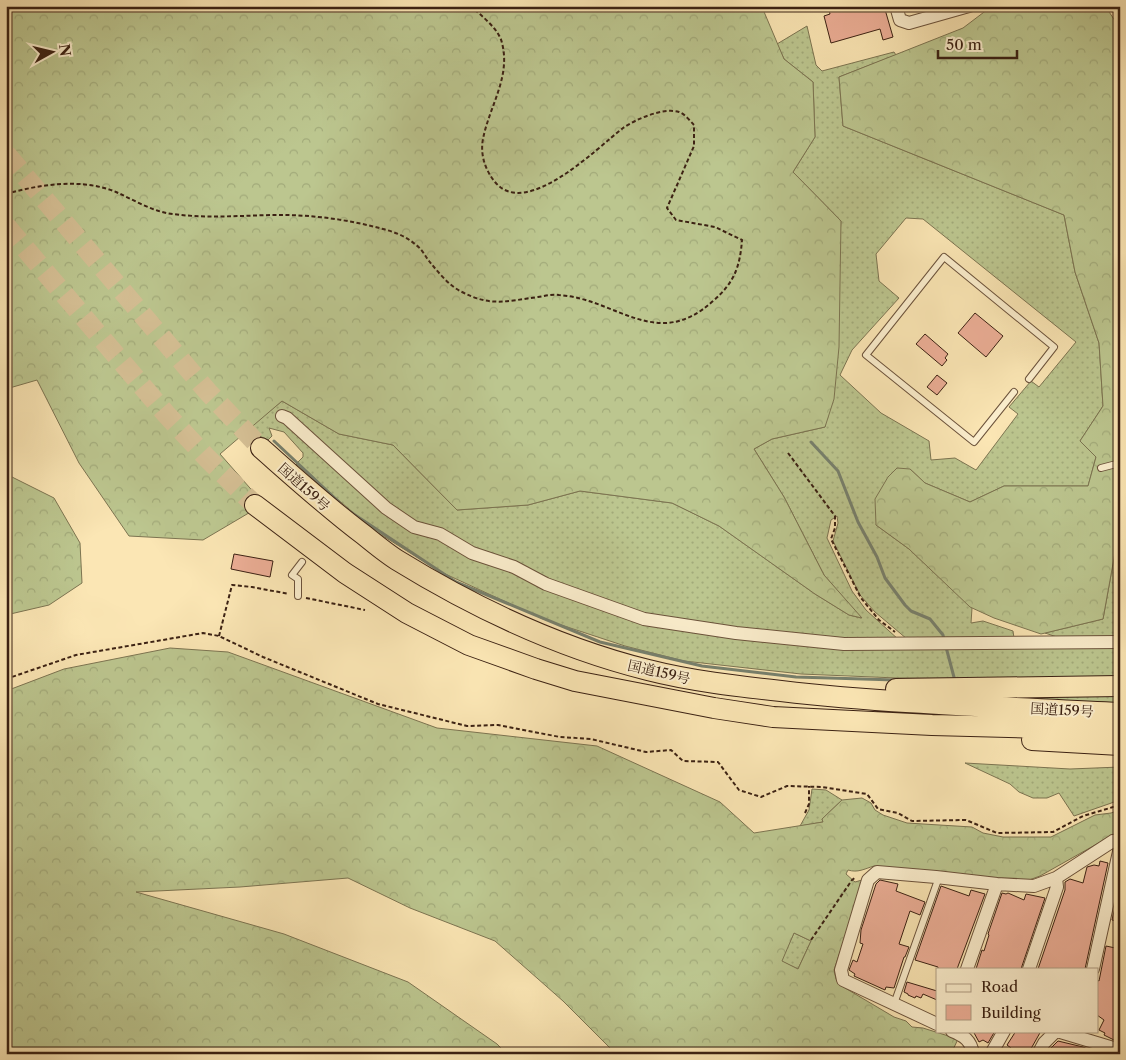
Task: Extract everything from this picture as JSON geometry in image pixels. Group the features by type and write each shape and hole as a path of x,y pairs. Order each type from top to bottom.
{"highway":[{"name":"国道159号","path":"261,448 330,510 396,559 494,614 550,638 605,658 648,671 709,683 830,697 927,704 1120,712"},
{"name":"国道159号","path":"256,505 346,573 407,612 469,644 536,669 575,681 714,708 773,717 932,725 1120,730"},
{"path":"709,683 930,689 1120,686"},
{"path":"819,720 930,733 1120,745"}],"street":[{"path":"896,6 900,20 909,23 969,6"},
{"path":"282,416 287,418 386,508 408,524 440,534 472,553 514,567 546,584 644,619 844,644 1120,642"},
{"path":"936,1024 843,980 841,970 868,880 877,872 1034,886 1056,878 1113,841 1120,840"},
{"path":"1093,968 1120,847"},
{"path":"1029,968 1057,887 1056,878"},
{"path":"967,968 997,884"},
{"path":"954,1032 964,1036 970,1044 973,1054"},
{"path":"991,1054 1003,1032"},
{"path":"1038,1054 1044,1043 1055,1032"},
{"path":"1060,1032 1117,1048"}],"lane":[{"path":"1014,392 974,442 866,355 944,257 1054,347 1029,379"},
{"path":"1102,468 1120,463"},
{"path":"298,596 298,580 292,575 302,562"},
{"path":"894,1004 939,877"}],"path":[{"path":"6,194 62,183 96,186 114,191 170,214 188,216 284,215 332,218 383,229 404,236 418,246 453,287 477,299 494,303 557,295 583,299 634,319 655,324 685,321 704,310 721,295 731,281 741,260 742,240 715,227 676,220 668,208 694,146 694,125 686,116 678,112 654,113 633,121 561,177 540,189 522,193 506,192 490,176 482,155 483,139 505,64 502,41 487,20 470,6"},
{"path":"788,453 835,516 836,526 831,539 861,598 879,620 909,643"},
{"path":"219,636 232,585 252,587 366,610"},
{"path":"6,678 76,655 203,633 219,636 263,657 378,704 467,726 498,725 560,737 591,739 646,752 671,750 683,760 718,762 739,790 761,797 787,786 809,786 867,794 878,809 898,813 912,821 966,820 997,833 1053,832 1082,816 1120,805"},
{"path":"805,813 808,804 809,786"},
{"path":"812,940 852,880"}],"green space":[{"path":"6,6 762,7 784,59 813,82 815,137 793,172 841,221 839,347 834,399 825,427 772,439 754,449 784,497 824,575 862,618 849,615 815,594 719,526 672,503 580,491 528,505 457,510 393,445 339,434 282,401 220,454 264,504 203,540 129,536 79,463 37,380 6,389"},
{"path":"992,6 1105,6 1120,28 1120,525 1103,619 1041,634 994,618 970,607 909,549 876,525 875,499 888,477 897,468 910,469 925,483 970,502 1004,486 1088,486 1096,457 1080,441 1103,406 1099,343 1075,272 1064,215 843,126 839,77 963,28"},
{"path":"807,26 816,65 822,71 894,52 896,55 839,77 843,126 1064,215 1075,272 1099,343 1103,406 1080,441 1096,457 1088,486 1004,486 970,502 925,483 910,469 876,525 909,549 972,608 971,623 983,621 1013,631 1014,638 907,639 875,612 860,595 833,541 838,523 837,516 831,520 827,538 852,591 866,610 899,640 850,640 665,619 601,600 406,520 284,421 334,469 394,517 432,535 617,612 751,639 1120,647 1120,679 897,678 801,674 684,661 625,646 543,619 441,572 375,531 296,464 303,457 303,453 284,432 269,428 272,436 268,440 247,430 282,401 339,434 393,445 457,510 528,505 580,491 672,503 719,526 815,594 849,615 861,618 824,575 784,497 754,449 772,439 825,427 841,221 793,172 815,137 813,82 784,59 777,44","holes":["906,218 923,219 1076,342 1039,387 1031,381 1009,407 1018,414 976,470 955,458 931,460 929,441 881,413 840,375 852,350 899,298 879,281 876,254"]},
{"path":"6,474 54,498 80,543 82,583 49,605 6,615"},
{"path":"1120,525 1120,639 1060,638 1045,633 1103,619"},
{"path":"170,648 228,652 437,728 597,746 720,802 754,833 823,822 822,819 842,800 862,798 871,803 875,810 883,815 907,823 972,827 983,833 1003,837 1051,837 1095,815 1120,810 1120,831 1040,876 1029,880 874,866 858,871 848,870 846,874 855,882 862,880 861,889 834,970 836,979 840,985 894,1017 906,1021 912,1027 923,1028 958,1039 951,1054 616,1054 563,1001 495,941 410,908 348,878 240,887 136,892 284,934 408,982 497,1044 507,1054 6,1054 6,691 64,669","holes":["794,933 811,941 798,969 782,961"]},
{"path":"1120,694 1120,703 1029,700 1030,697"},
{"path":"965,763 1070,769 1120,767 1120,800 1074,816 1059,793 1047,798 1033,798 1019,792 1010,784"},
{"path":"812,789 826,790 842,800 822,819 823,822 800,826 809,810"},
{"path":"794,933 811,941 798,969 781,961"}],"building":[{"path":"828,6 884,6 893,37 883,40 880,29 831,43 824,16 830,14"},
{"path":"975,313 1003,336 986,357 958,333"},
{"path":"925,334 948,354 945,358 947,360 942,366 916,344"},
{"path":"937,375 947,383 937,395 927,387"},
{"path":"234,554 273,561 270,577 231,569"},
{"path":"1100,861 1108,863 1085,968 1038,968 1065,890 1065,882 1070,879 1083,883 1087,867 1099,866"},
{"path":"880,880 898,884 896,891 925,902 920,915 910,911 899,944 909,947 894,988 886,987 885,990 854,976 855,974 849,970 853,960 857,962 863,944 860,943 861,930 876,884"},
{"path":"941,886 969,896 971,890 985,894 957,968 938,968 915,960"},
{"path":"1120,886 1120,922 1112,920"},
{"path":"1002,893 1008,893 1024,900 1026,894 1045,898 1021,968 976,968 982,950 984,951"},
{"path":"1106,946 1120,949 1120,1029 1114,1040 1099,1030 1104,1020 1098,1016 1099,981"},
{"path":"907,982 936,991 936,1000 923,994 921,998 916,996 915,998 904,992"},
{"path":"974,1032 994,1032 988,1043 983,1040 979,1042"},
{"path":"1015,1032 1040,1032 1028,1054 1007,1054 1011,1048 1007,1045"},
{"path":"1058,1041 1083,1047 1098,1054 1066,1054 1051,1048"}],"waterway":[{"path":"274,441 339,502"},
{"path":"811,442 838,471 858,522 877,557 885,578 905,605 911,611 930,619 944,639"},
{"path":"343,507 456,582 600,642 702,666 796,677 896,680"},
{"path":"946,647 955,681"}],"tunnel":[{"path":"6,154 208,392 261,448"},
{"path":"6,226 166,414 255,505"}]}
